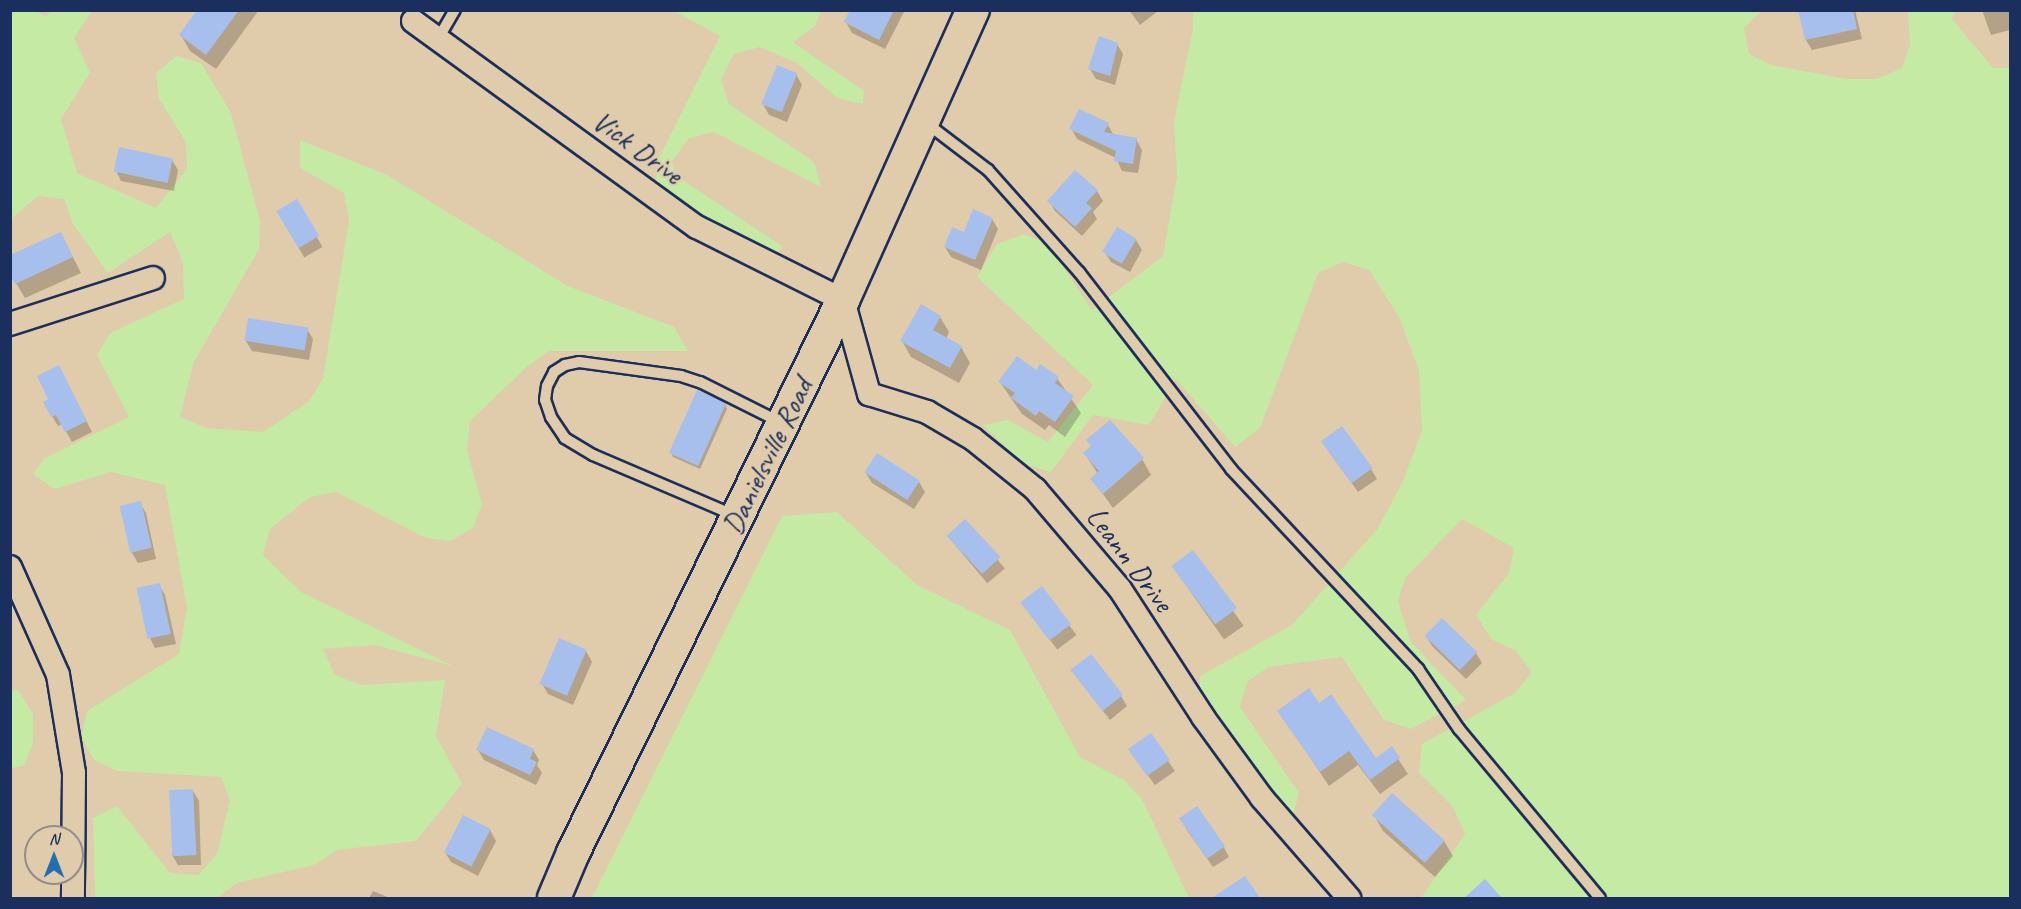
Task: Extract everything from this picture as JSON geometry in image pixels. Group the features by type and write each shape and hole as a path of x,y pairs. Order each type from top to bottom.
{"main road":[{"name":"Danielsville Road","path":"554,898 573,853 843,300 973,10"}],"street":[{"name":"Vick Drive","path":"413,21 697,227 843,300"},
{"path":"10,324 153,278"},
{"name":"Leann Drive","path":"843,300 869,394 927,412 973,439 1035,489 1120,589 1203,717 1262,798 1348,898"},
{"path":"10,567 58,675 74,773 73,898"}],"lane":[{"path":"438,39 455,10"},
{"path":"922,120 988,170 1079,272 1231,469 1418,669 1459,729 1600,898"},
{"path":"737,517 593,455 565,438 551,417 544,400 547,386 554,372 565,365 579,362 681,376 700,382 783,423"}],"green space":[{"path":"11,10 36,11 46,17 51,11 92,11 74,38 90,73 61,119 77,173 156,208 187,169 186,142 159,99 156,73 176,56 201,63 231,113 260,221 259,249 193,364 180,417 206,428 263,432 309,401 323,378 349,221 344,193 300,168 300,140 387,175 568,286 674,327 688,351 549,351 528,366 470,421 467,450 482,504 473,528 450,541 426,538 336,492 310,497 270,529 263,555 301,592 453,666 375,645 323,649 335,675 361,685 445,680 436,736 462,784 416,841 337,850 314,865 237,883 216,898 95,898 93,818 117,806 170,873 198,875 217,854 230,800 221,777 117,771 94,760 81,737 87,711 179,654 187,608 165,485 111,472 55,489 33,474 45,458 129,417 97,355 110,333 184,299 183,263 170,232 108,273 73,224 64,199 38,196 11,219"},
{"path":"674,11 821,11 815,26 793,42 864,91 863,104 837,98 797,63 760,47 734,54 721,79 729,104 814,162 821,187 714,132 689,138 672,161 675,175 782,246 775,257 655,187 659,158 720,36"},
{"path":"1193,11 1762,11 1744,28 1749,54 1771,65 1847,79 1876,79 1902,68 1910,44 1908,11 1955,11 1952,19 1993,68 2010,68 2010,898 1421,898 1465,834 1453,807 1419,773 1422,744 1515,693 1532,672 1515,650 1491,639 1476,615 1509,573 1514,548 1462,519 1405,578 1398,602 1411,642 1466,700 1411,729 1384,720 1342,657 1269,667 1247,682 1240,707 1299,793 1292,818 1276,816 1200,696 1200,676 1292,625 1378,528 1404,479 1422,430 1419,371 1399,317 1369,270 1343,262 1318,273 1260,428 1235,447 1176,379 1149,425 1093,415 1051,472 1024,464 983,425 1008,420 1048,442 1093,385 977,277 997,244 1024,234 1048,244 1092,310 1163,256 1177,176 1174,122 1193,28"},
{"path":"837,512 917,585 1010,630 1080,757 1124,780 1142,799 1189,898 592,898 782,516"},
{"path":"18,690 33,714 33,742 24,766 11,768 11,691"}],"building":[{"path":"197,10 239,10 206,55 179,35"},
{"path":"850,10 894,10 879,40 844,22"},
{"path":"1798,10 1853,10 1857,29 1805,40"},
{"path":"1099,36 1118,43 1110,76 1088,69"},
{"path":"777,65 797,73 782,112 761,104"},
{"path":"1079,109 1109,123 1104,132 1137,138 1133,164 1114,161 1116,151 1069,129"},
{"path":"119,147 173,158 168,183 114,171"},
{"path":"1075,170 1098,190 1086,203 1092,208 1075,227 1047,201"},
{"path":"297,199 319,236 299,248 276,211"},
{"path":"973,209 993,218 975,260 944,247 952,227 964,232"},
{"path":"1117,227 1137,239 1122,264 1102,252"},
{"path":"61,232 73,257 15,284 10,274 10,255"},
{"path":"921,304 941,316 933,330 962,346 950,368 900,341"},
{"path":"248,318 308,328 305,350 244,341"},
{"path":"1017,356 1036,370 1040,364 1059,377 1055,383 1074,396 1055,422 1039,411 1036,416 1011,398 1015,393 998,382"},
{"path":"59,365 87,421 65,432 56,415 51,417 43,402 48,399 37,376"},
{"path":"697,390 726,403 698,466 669,453"},
{"path":"1110,420 1144,458 1103,494 1090,479 1099,471 1083,453 1091,446 1086,440"},
{"path":"1342,426 1373,468 1352,483 1321,441"},
{"path":"877,453 920,481 907,500 864,472"},
{"path":"141,501 152,548 130,553 120,506"},
{"path":"965,519 1000,557 982,574 947,536"},
{"path":"1193,550 1237,608 1215,625 1171,566"},
{"path":"160,583 171,634 147,639 137,588"},
{"path":"1042,586 1071,624 1049,641 1020,602"},
{"path":"1442,618 1477,652 1460,670 1425,636"},
{"path":"559,638 587,650 567,696 539,684"},
{"path":"1091,654 1123,695 1103,711 1071,670"},
{"path":"1309,688 1319,703 1331,694 1376,758 1392,746 1400,758 1370,780 1349,751 1320,772 1277,711"},
{"path":"487,727 534,749 530,759 537,762 530,775 476,750"},
{"path":"1151,733 1170,760 1147,776 1128,749"},
{"path":"193,789 196,855 172,856 169,790"},
{"path":"1392,793 1445,841 1425,863 1372,815"},
{"path":"1197,806 1225,846 1207,859 1179,819"},
{"path":"463,815 491,829 472,866 444,852"},
{"path":"1245,876 1260,898 1212,898"},
{"path":"1485,879 1502,898 1464,898"}]}
